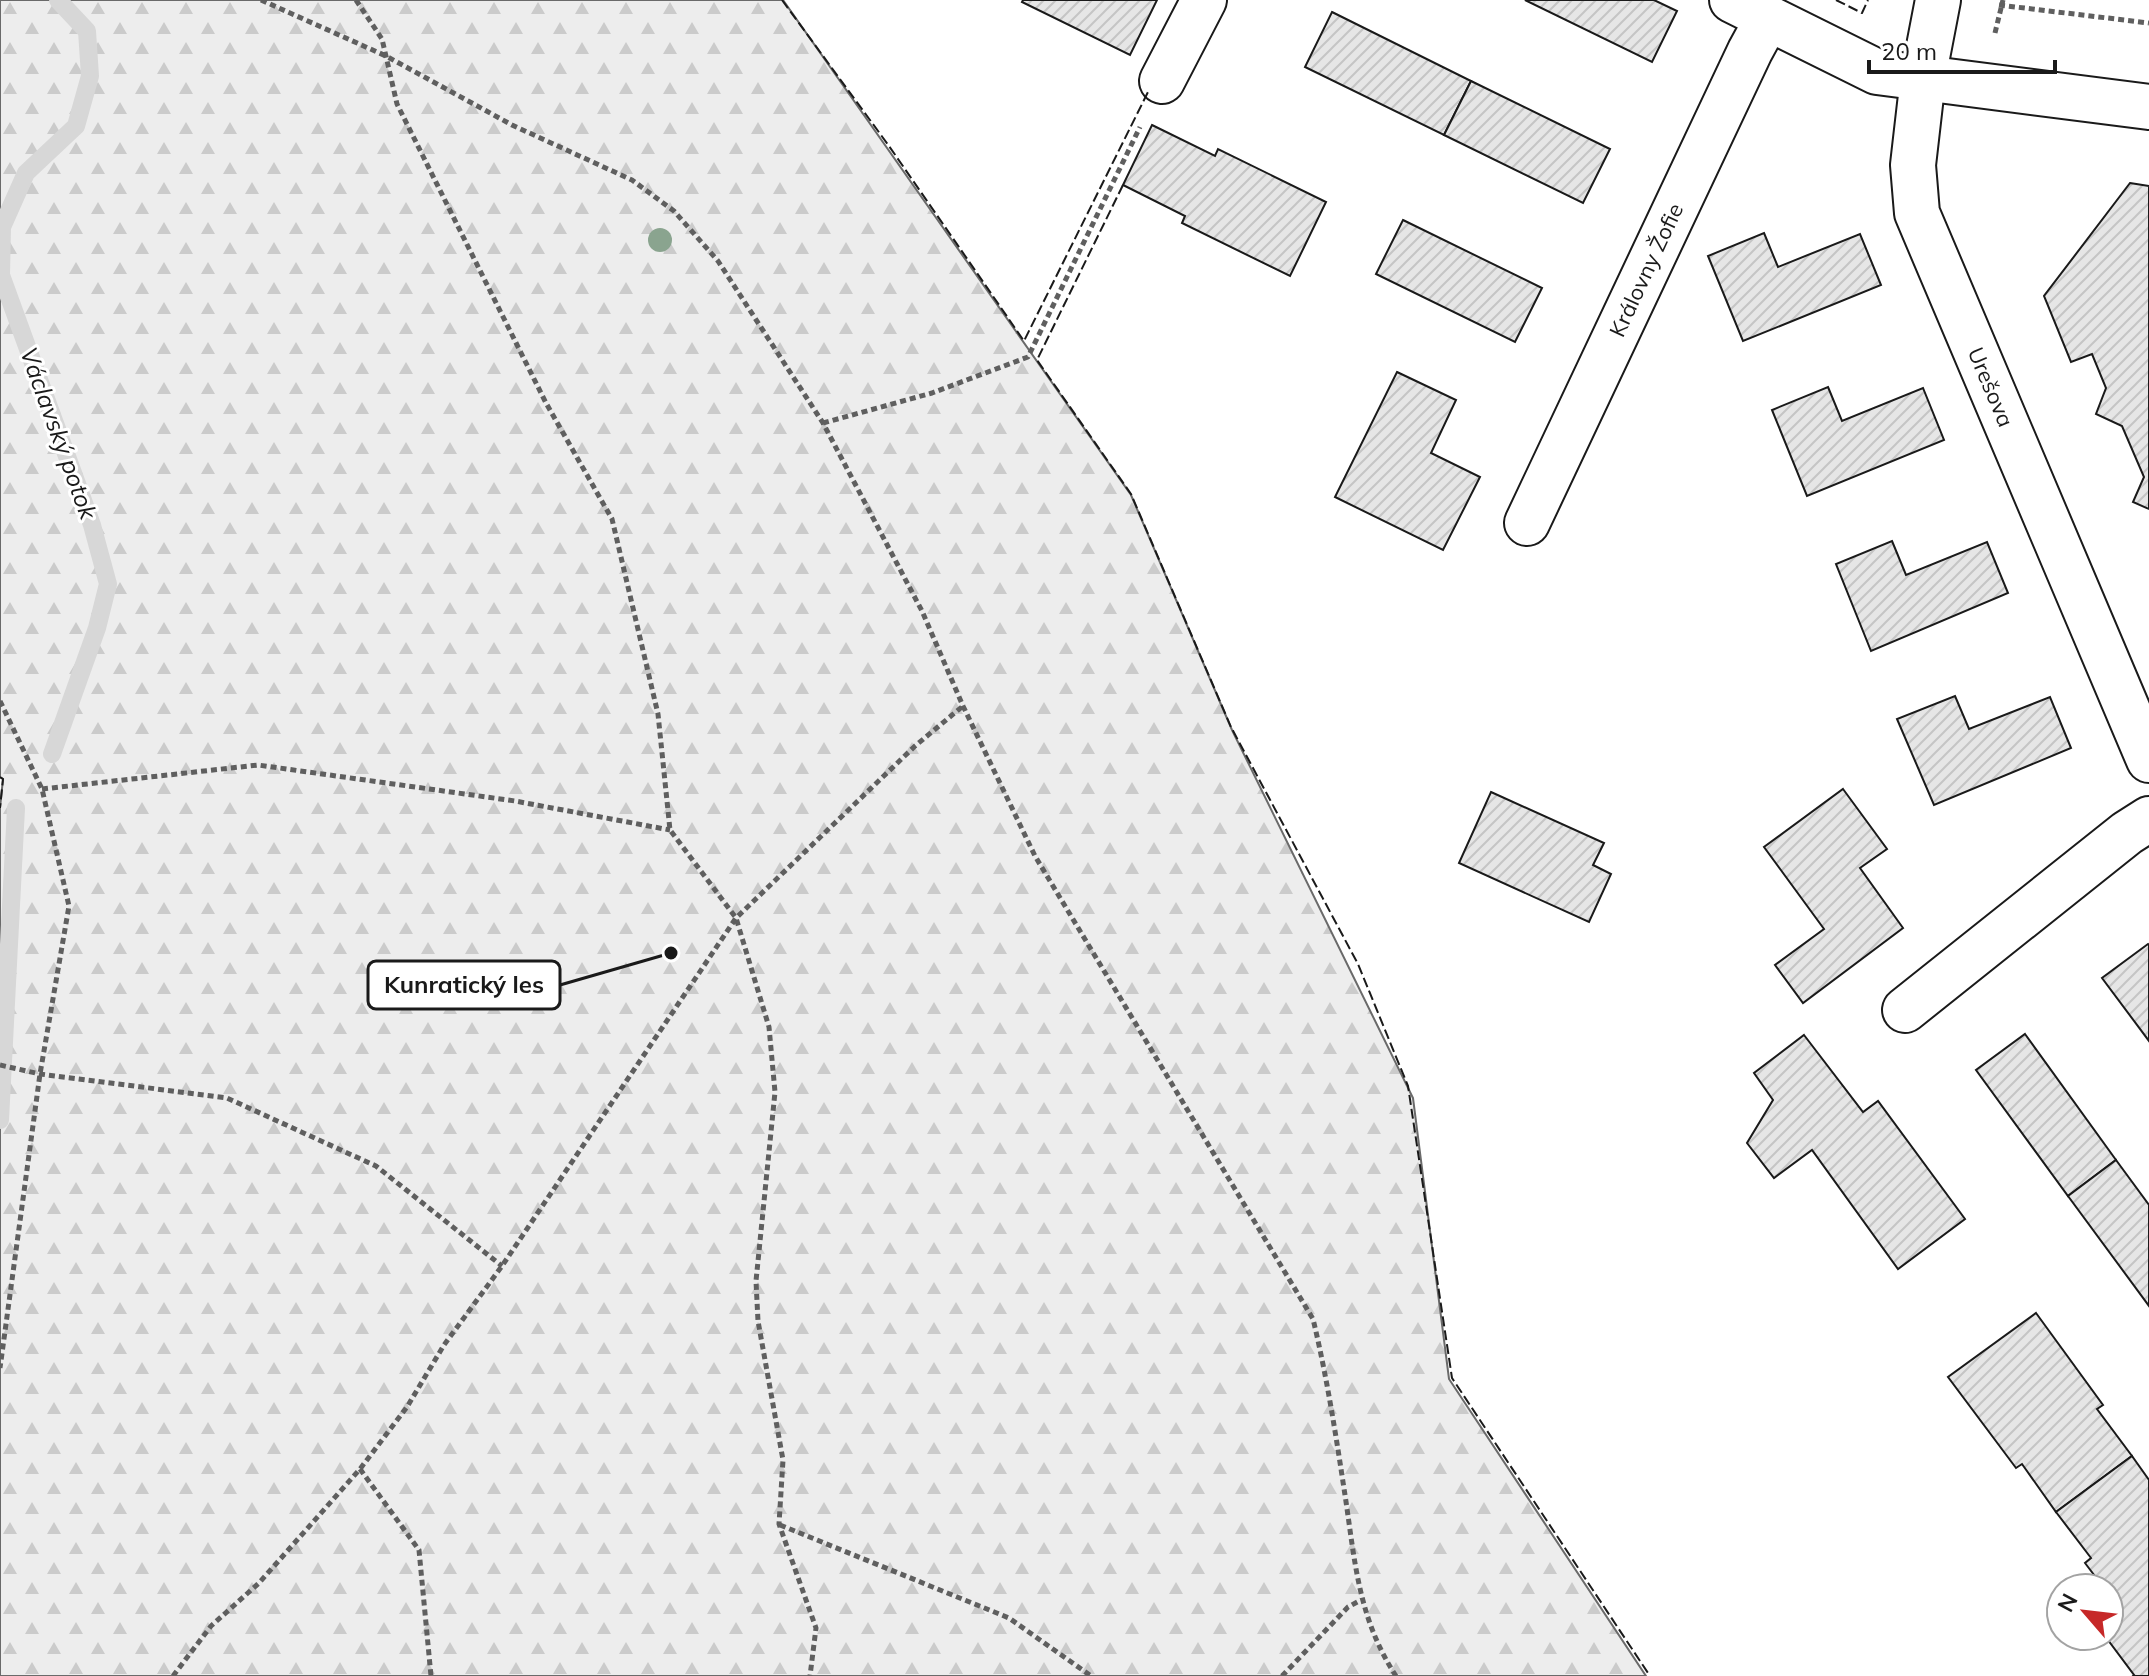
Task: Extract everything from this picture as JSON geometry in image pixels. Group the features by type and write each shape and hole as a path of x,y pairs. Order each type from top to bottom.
{"street":[{"path":"1162,81 1204,0"},
{"name":"Královny Žofie","path":"1527,523 1743,65 1750,9 1877,72 2149,107"},
{"name":"Urešova","path":"1936,11 1923,78 1913,165 1917,213 2149,760"},
{"path":"1905,1010 2127,833 2149,819"}],"path":[{"path":"261,0 386,56 512,125 632,180 674,211 718,261 823,423 922,611 963,706 1035,856 1313,1319 1327,1377 1361,1600 1379,1650 1396,1676"},
{"path":"356,0 382,39 397,104 546,403 612,519 658,714 670,830 736,918 769,1027 775,1092 756,1281 758,1321 783,1460 779,1524 816,1628 810,1676"},
{"path":"1983,86 2002,2"},
{"path":"1936,11 2002,2 2149,23"},
{"path":"823,423 932,393 1028,357 1162,81"},
{"path":"0,701 42,789 69,906 40,1074 0,1368"},
{"path":"173,1676 211,1626 259,1583 360,1469 407,1407 444,1345 502,1266 736,918 915,746 963,706"},
{"path":"42,789 258,765 515,801 670,830"},
{"path":"0,1065 40,1074 227,1098 376,1166 502,1266"},
{"path":"360,1469 419,1550 431,1676"},
{"path":"779,1524 1009,1618 1091,1676"},
{"path":"1282,1676 1348,1607 1361,1600"}],"green space":[{"path":"0,0 783,0 1131,495 1232,730 1413,1098 1449,1379 1646,1676 0,1676 0,808 3,779 0,777"}],"building":[{"path":"1023,0 1157,0 1130,55"},
{"path":"1525,0 1654,0 1677,11 1652,62"},
{"path":"1332,12 1471,81 1444,135 1305,67"},
{"path":"1471,81 1610,149 1583,203 1444,135"},
{"path":"1152,125 1215,156 1218,149 1326,202 1290,276 1182,223 1185,216 1123,185"},
{"path":"2130,183 2149,186 2149,509 2133,502 2144,477 2122,426 2096,414 2106,388 2092,354 2071,362 2044,296"},
{"path":"1403,220 1542,288 1515,342 1376,274"},
{"path":"1764,233 1778,267 1860,234 1881,285 1743,341 1708,256"},
{"path":"1397,372 1456,400 1431,453 1480,477 1443,550 1335,497"},
{"path":"1828,387 1842,421 1923,388 1944,440 1807,496 1772,410"},
{"path":"1892,541 1906,575 1987,542 2008,593 1871,651 1836,564"},
{"path":"1955,696 1969,729 2050,697 2071,748 1934,805 1897,719"},
{"path":"1843,789 1887,849 1860,868 1903,928 1803,1003 1775,965 1824,929 1764,847"},
{"path":"1491,792 1604,843 1593,865 1611,874 1589,922 1459,863"},
{"path":"2149,945 2149,1041 2102,978"},
{"path":"2025,1034 2116,1160 2068,1196 1976,1070"},
{"path":"1804,1035 1863,1112 1878,1101 1965,1219 1898,1269 1812,1150 1774,1178 1747,1143 1773,1100 1754,1073"},
{"path":"2116,1160 2149,1205 2149,1306 2068,1196"},
{"path":"2036,1313 2103,1405 2097,1409 2132,1456 2056,1512 2022,1464 2016,1468 1948,1377"},
{"path":"2132,1456 2149,1480 2149,1676 2133,1676 2117,1652 2125,1652 2125,1572 2092,1572 2085,1563 2091,1558 2056,1512"}],"waterway":[{"name":"Václavský potok","path":"52,754 97,628 108,584 92,525 1,275 2,227 26,173 76,126 90,76 87,31 58,0"},
{"name":"Václavský potok","path":"0,1120 16,808"}],"fence":[{"path":"782,0 889,146 1024,341 1148,92"},
{"path":"1836,0 1862,13 1868,0"},
{"path":"1123,185 1037,360 1131,494 1231,727 1358,964 1408,1086 1452,1378 1650,1676"},
{"path":"0,777 3,779 0,808"}],"place":[{"name":"Kunratický les","path":"671,953"}]}
